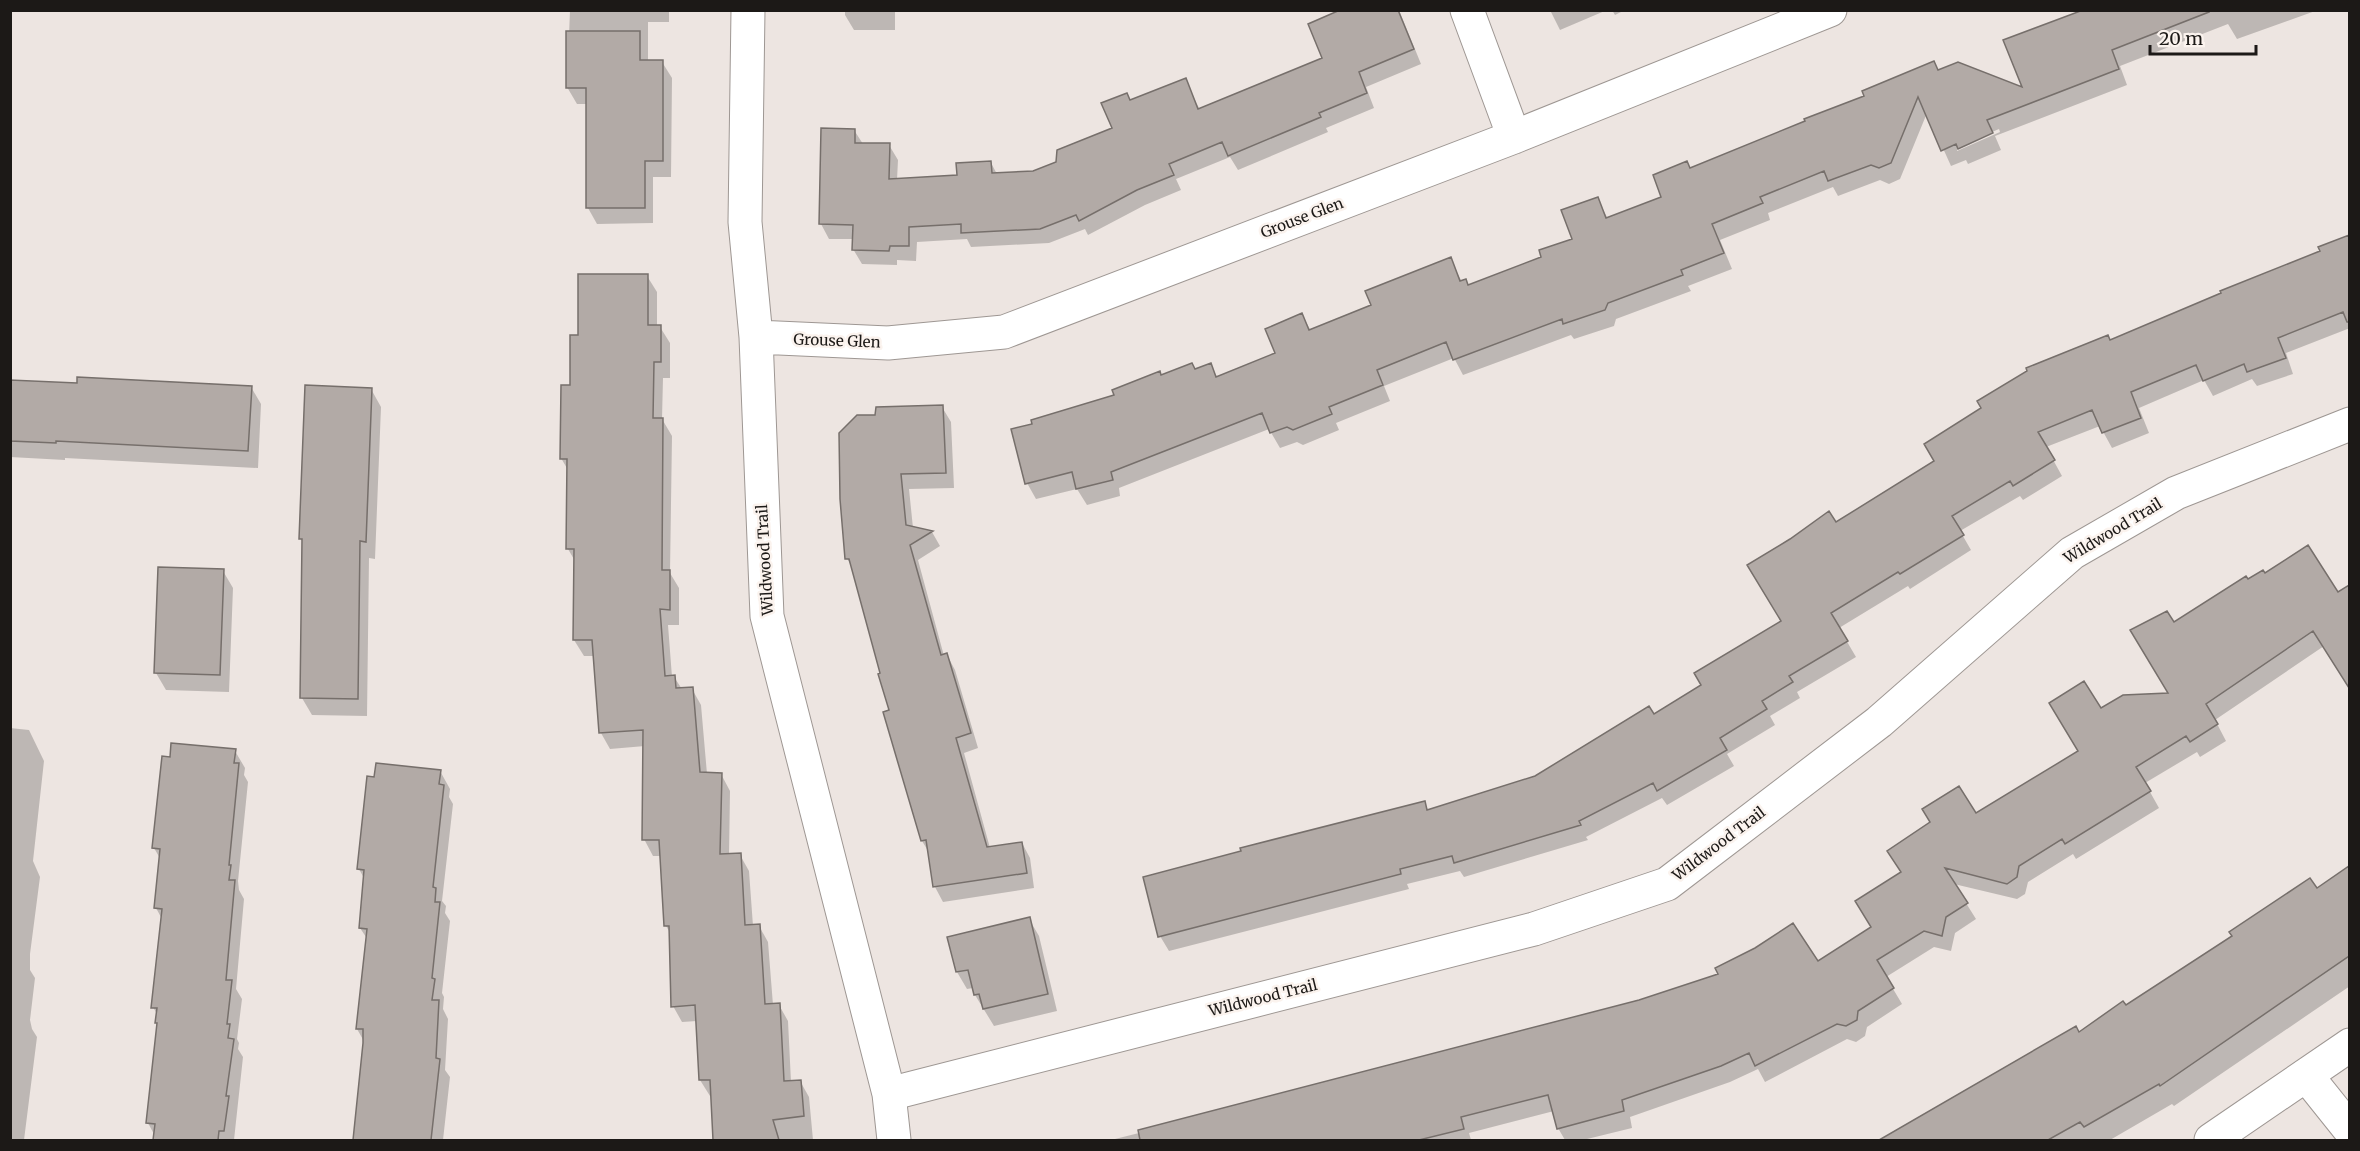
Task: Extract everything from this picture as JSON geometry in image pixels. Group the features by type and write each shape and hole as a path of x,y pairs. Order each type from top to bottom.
{"street":[{"name":"Wildwood Trail","path":"748,10 745,222 756,337 767,616 889,1094 894,1140"},
{"path":"1467,10 1514,137"},
{"name":"Grouse Glen","path":"756,337 888,343 1004,332 1514,137 1830,10"},
{"name":"Wildwood Trail","path":"889,1094 1534,929 1666,884 1879,722 2072,553 2176,493 2349,424"},
{"path":"2211,1140 2349,1045"},
{"path":"2306,1075 2349,1130"}],"building":[{"path":"1340,10 1398,10 1414,49 1359,72 1367,93 1319,113 1321,117 1228,156 1222,142 1169,164 1174,175 1137,190 1079,221 1076,215 1040,229 961,233 961,224 909,227 909,246 890,246 889,251 852,250 853,225 819,224 821,128 855,129 855,143 890,143 889,179 957,175 956,163 991,161 992,173 1033,171 1056,162 1057,150 1112,128 1101,103 1127,93 1130,100 1186,78 1198,109 1322,58 1308,24"},
{"path":"2083,10 2208,10 2209,12 2112,50 2119,69 1987,120 1993,133 1958,149 1956,144 1941,151 1918,97 1891,163 1879,168 1871,165 1828,181 1824,171 1760,197 1763,203 1712,224 1724,253 1681,270 1683,275 1608,303 1605,310 1563,324 1562,319 1453,360 1446,342 1377,370 1383,385 1329,407 1332,414 1293,430 1287,427 1270,433 1262,413 1111,472 1113,480 1076,489 1072,472 1025,484 1011,429 1032,424 1031,420 1114,395 1112,390 1160,371 1161,375 1192,363 1195,369 1211,363 1216,377 1275,353 1265,329 1302,313 1309,330 1371,305 1365,291 1451,257 1460,281 1466,279 1468,285 1541,257 1539,250 1572,239 1561,210 1598,197 1606,218 1661,197 1653,175 1687,161 1690,168 1864,96 1862,91 1934,61 1938,70 1958,62 2022,87 2003,40"},
{"path":"566,31 640,31 640,60 663,60 663,161 645,161 645,208 586,208 586,88 566,88"},
{"path":"2349,235 2349,322 2343,312 2278,338 2286,358 2247,372 2244,364 2203,381 2196,365 2131,392 2141,418 2102,433 2092,410 2038,432 2055,460 2013,486 2010,481 1952,516 1964,535 1831,613 1848,641 1789,676 1793,682 1762,701 1767,709 1720,738 1727,750 1657,791 1653,783 1579,821 1581,825 1454,863 1452,856 1400,869 1401,874 1158,937 1143,877 1241,851 1240,848 1425,801 1427,810 1535,776 1649,706 1654,714 1701,685 1694,673 1781,621 1747,565 1790,539 1829,511 1836,522 1934,461 1924,444 1981,408 1977,401 2027,371 2026,368 2108,335 2110,340 2221,293 2220,291 2320,251 2318,247"},
{"path":"578,274 648,274 648,325 661,325 661,362 654,362 653,418 663,418 662,570 670,570 670,610 660,609 665,676 675,675 676,688 693,687 700,772 722,773 720,854 741,853 745,925 760,924 765,1004 780,1003 784,1081 801,1080 804,1116 773,1120 779,1140 713,1140 710,1080 699,1080 695,1005 671,1007 669,926 664,926 659,840 642,840 643,730 599,733 592,640 573,640 574,549 566,549 567,459 560,459 561,385 570,385 570,335 578,335"},
{"path":"77,377 252,386 248,451 56,441 56,443 10,441 10,380 77,383"},
{"path":"305,385 372,388 366,542 360,541 358,699 300,698 302,539 299,539"},
{"path":"943,405 946,473 901,474 906,525 933,531 910,545 941,655 947,653 971,733 956,738 987,847 1022,842 1027,873 933,887 926,840 921,841 883,712 889,710 878,674 880,673 849,559 845,559 840,499 839,433 857,415 875,415 876,407"},
{"path":"2308,545 2338,592 2349,585 2349,688 2313,631 2206,704 2218,724 2190,742 2186,736 2136,767 2151,791 2065,844 2062,839 2019,866 2017,877 2007,884 1945,868 1968,903 1946,917 1942,936 1924,931 1877,960 1894,988 1858,1011 1857,1020 1846,1026 1837,1024 1755,1066 1749,1053 1721,1066 1622,1100 1624,1111 1557,1129 1548,1095 1461,1117 1464,1129 1419,1140 1140,1140 1138,1130 1639,1000 1718,974 1715,968 1755,948 1793,923 1818,961 1871,927 1855,901 1901,872 1887,851 1930,822 1922,809 1959,786 1976,813 2078,751 2049,703 2084,681 2101,708 2123,695 2168,693 2130,630 2167,611 2174,622 2246,576 2248,579 2263,570 2265,573"},
{"path":"158,567 224,569 220,675 154,673"},
{"path":"171,743 236,749 234,763 239,763 229,865 231,865 229,880 235,880 226,980 232,980 227,1024 230,1024 228,1038 234,1039 224,1131 219,1131 218,1140 153,1140 155,1124 146,1123 157,1023 155,1023 157,1008 151,1008 162,909 154,908 160,849 152,848 162,756 170,757"},
{"path":"376,763 441,770 439,784 444,785 433,887 436,888 435,902 440,902 432,1000 439,1000 436,1058 440,1059 431,1140 353,1140 363,1043 363,1029 356,1029 367,929 359,928 364,870 357,869 367,776 374,777"},
{"path":"2349,866 2349,956 2160,1086 2159,1084 2084,1127 2080,1122 2048,1140 1879,1140 2076,1026 2079,1032 2123,1001 2126,1005 2232,936 2229,932 2310,878 2317,888"},
{"path":"1030,917 1048,994 983,1009 979,994 974,995 968,970 956,972 947,937"}]}
